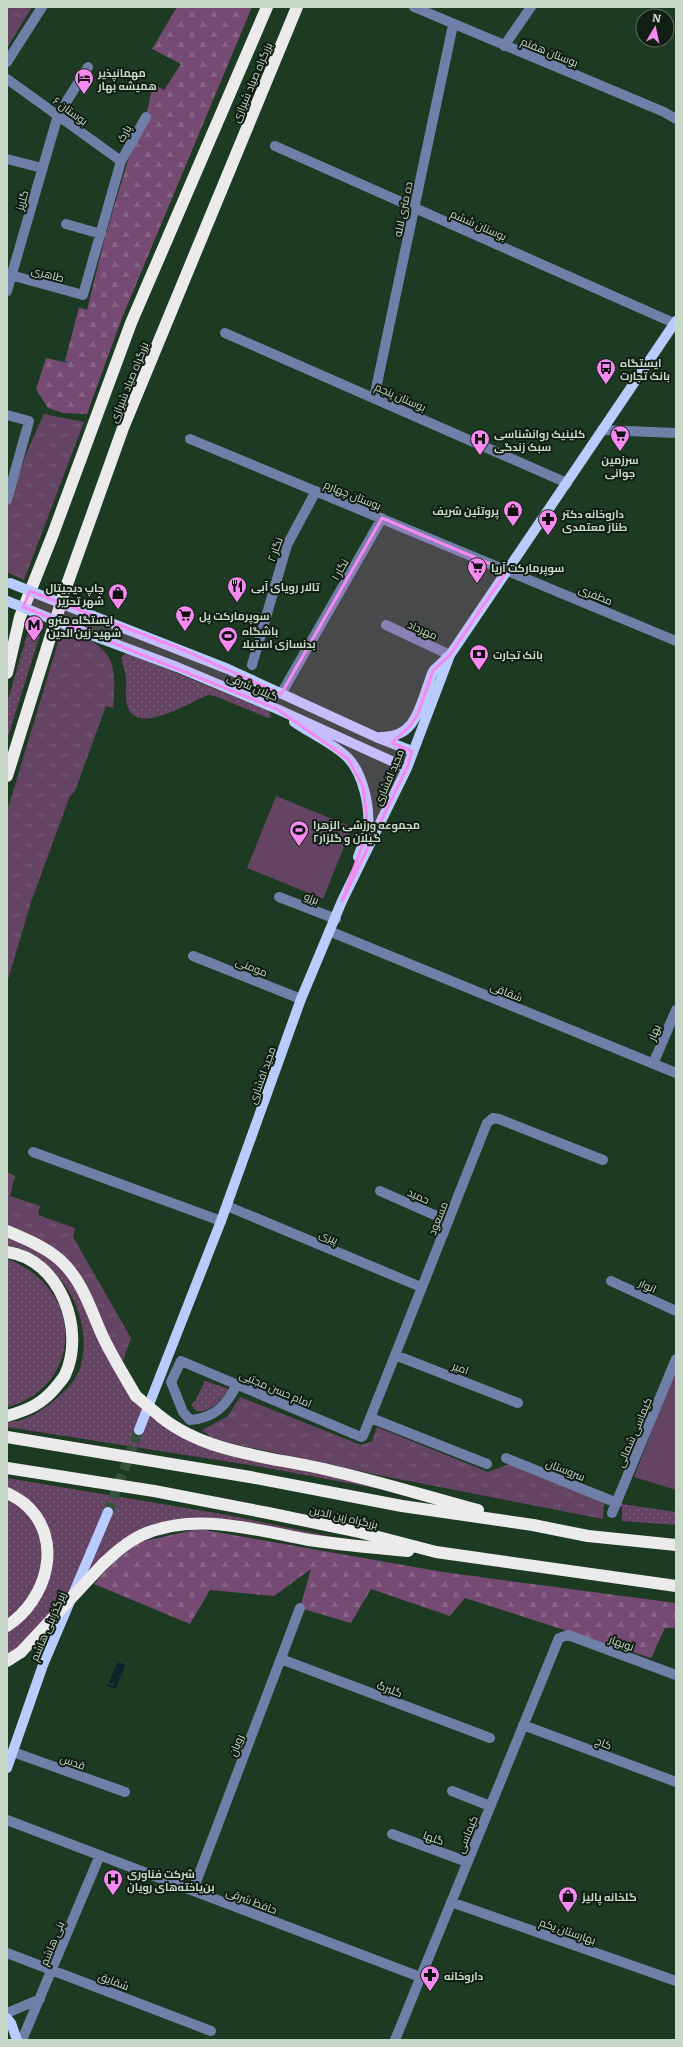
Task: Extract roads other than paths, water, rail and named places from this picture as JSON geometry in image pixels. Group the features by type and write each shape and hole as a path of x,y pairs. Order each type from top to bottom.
{"highway":[{"name":"بزرگراه صیاد شیرازی","path":"7,673 20,616 53,534 131,323 266,7"},
{"name":"بزرگراه صیاد شیرازی","path":"7,776 61,603 124,428 231,164 297,7"},
{"path":"7,630 20,616"},
{"path":"7,1231 45,1249 61,1261 73,1274 80,1285 104,1339 136,1396 172,1426 224,1447 335,1472 533,1525"},
{"path":"7,1252 27,1258 39,1265 52,1278 63,1296 70,1317 72,1336 70,1357 65,1376 46,1399 25,1411 7,1416"},
{"name":"بزرگراه زین الدین","path":"7,1437 250,1477 402,1506 533,1525 588,1536 672,1544"},
{"name":"بزرگراه زین الدین","path":"7,1468 154,1491 268,1513 359,1532 436,1552 676,1586"},
{"path":"7,1493 25,1504 33,1513 46,1536 48,1553 44,1579 39,1591 26,1610 7,1626"},
{"path":"7,1661 21,1652 116,1552 142,1535 182,1524 198,1523 229,1526 351,1547 436,1552"}],"main road":[{"name":"مجید افشاری","path":"139,1430 152,1393 227,1206 301,999 336,919 342,900 407,768 412,751 450,655 675,323"},
{"name":"گیلان شرقی","path":"9,582 93,616 184,650 376,737 412,751"},
{"name":"گیلان شرقی","path":"7,601 86,633 177,667 278,710 407,768"},
{"name":"گیلان شرقی","path":"376,737 392,737 402,734 410,726 418,714 433,671 450,655"},
{"path":"278,710 348,759 363,787 368,808 368,829 342,900"},
{"name":"زیرگذر بنی هاشم","path":"13,1752 43,1665 108,1512"},
{"path":"7,1768 13,1752"},
{"path":"7,2018 13,2028 17,2040"}],"street":[{"path":"7,62 42,7"},
{"name":"بوستان هفتم","path":"414,7 664,112 676,119"},
{"path":"504,46 531,7"},
{"name":"ده متری لاله","path":"374,398 453,24"},
{"name":"گلریز","path":"7,291 9,275 58,115 88,67"},
{"name":"بوستان ۶","path":"7,79 121,161"},
{"name":"پارک","path":"83,295 121,161 146,117"},
{"name":"بوستان ششم","path":"275,146 675,323"},
{"path":"7,159 42,168"},
{"path":"66,224 100,234"},
{"name":"طاهری","path":"9,275 83,295"},
{"name":"بوستان پنجم","path":"225,333 567,483"},
{"path":"7,415 29,421 7,500"},
{"path":"602,430 676,433"},
{"name":"بوستان چهارم","path":"190,439 506,571"},
{"name":"نگار ۲","path":"252,664 287,545 316,491"},
{"name":"نگار ۱","path":"281,694 382,518"},
{"name":"مظفری","path":"506,571 676,640"},
{"name":"مهرداد","path":"386,625 450,655"},
{"name":"برزو","path":"279,897 336,919"},
{"name":"شقاقی","path":"330,931 676,1073"},
{"name":"مومنی","path":"193,956 301,999"},
{"name":"بهار","path":"653,1064 676,1010"},
{"name":"مسعود","path":"362,1437 372,1418 421,1287 487,1123 493,1118 603,1160"},
{"path":"33,1152 221,1221"},
{"name":"حمید","path":"380,1191 448,1222"},
{"name":"پیری","path":"227,1206 421,1287"},
{"name":"انوار","path":"611,1281 676,1311"},
{"name":"امیر","path":"395,1354 518,1403"},
{"name":"کیماسی شمالی","path":"612,1513 674,1370 676,1359"},
{"name":"امام حسن مجتبی","path":"237,1384 231,1397 216,1412 203,1419 190,1420 183,1412 171,1382 181,1361 237,1384 362,1437"},
{"path":"372,1418 487,1464"},
{"name":"سروستان","path":"506,1458 617,1503"},
{"name":"رویان","path":"193,1890 300,1608"},
{"name":"نوبهار","path":"559,1638 568,1635 676,1675"},
{"name":"کیماسی","path":"395,2040 559,1638"},
{"name":"گلبرگ","path":"281,1659 490,1738"},
{"name":"کاج","path":"523,1725 676,1782"},
{"name":"قدس","path":"13,1752 125,1792"},
{"path":"452,1791 490,1806"},
{"name":"حافظ شرقی","path":"7,1820 420,1977"},
{"name":"گلها","path":"392,1834 467,1862"},
{"name":"بنی هاشم","path":"22,2040 53,1970 100,1855"},
{"name":"بهارستان یکم","path":"451,1902 676,1981"},
{"name":"شقایق","path":"7,1953 211,2031"},
{"path":"7,2013 40,1999"}],"water":[{"path":"118,1661 126,1664 116,1689 107,1686"}],"tunnel":[{"path":"108,1512 139,1430"}],"place":[{"name":"مهمانپذیر همیشه بهار","path":"84,95"},
{"name":"ایستگاه بانک تجارت","path":"606,385"},
{"name":"سرزمین جوانی","path":"620,452"},
{"name":"کلینیک روانشناسی سبک زندگی","path":"480,456"},
{"name":"پروتئین شریف","path":"513,527"},
{"name":"داروخانه دکتر طناز معتمدی","path":"548,536"},
{"name":"سوپرمارکت آریا","path":"477,584"},
{"name":"تالار رویای آبی","path":"237,603"},
{"name":"چاپ دیجیتال شهر تحریر","path":"118,610"},
{"name":"سوپرمارکت پل","path":"185,632"},
{"name":"ایستگاه مترو شهید زین الدین","path":"34,642"},
{"name":"باشگاه بدنسازی استیلا","path":"228,653"},
{"name":"بانک تجارت","path":"479,671"},
{"name":"مجموعه ورزشی الزهرا گیلان و گلزار۲","path":"299,847"},
{"name":"شرکت فناوری بن‌یاخته‌های رویان","path":"113,1896"},
{"name":"گلخانه پالیز","path":"568,1913"},
{"name":"داروخانه","path":"430,1992"}]}
